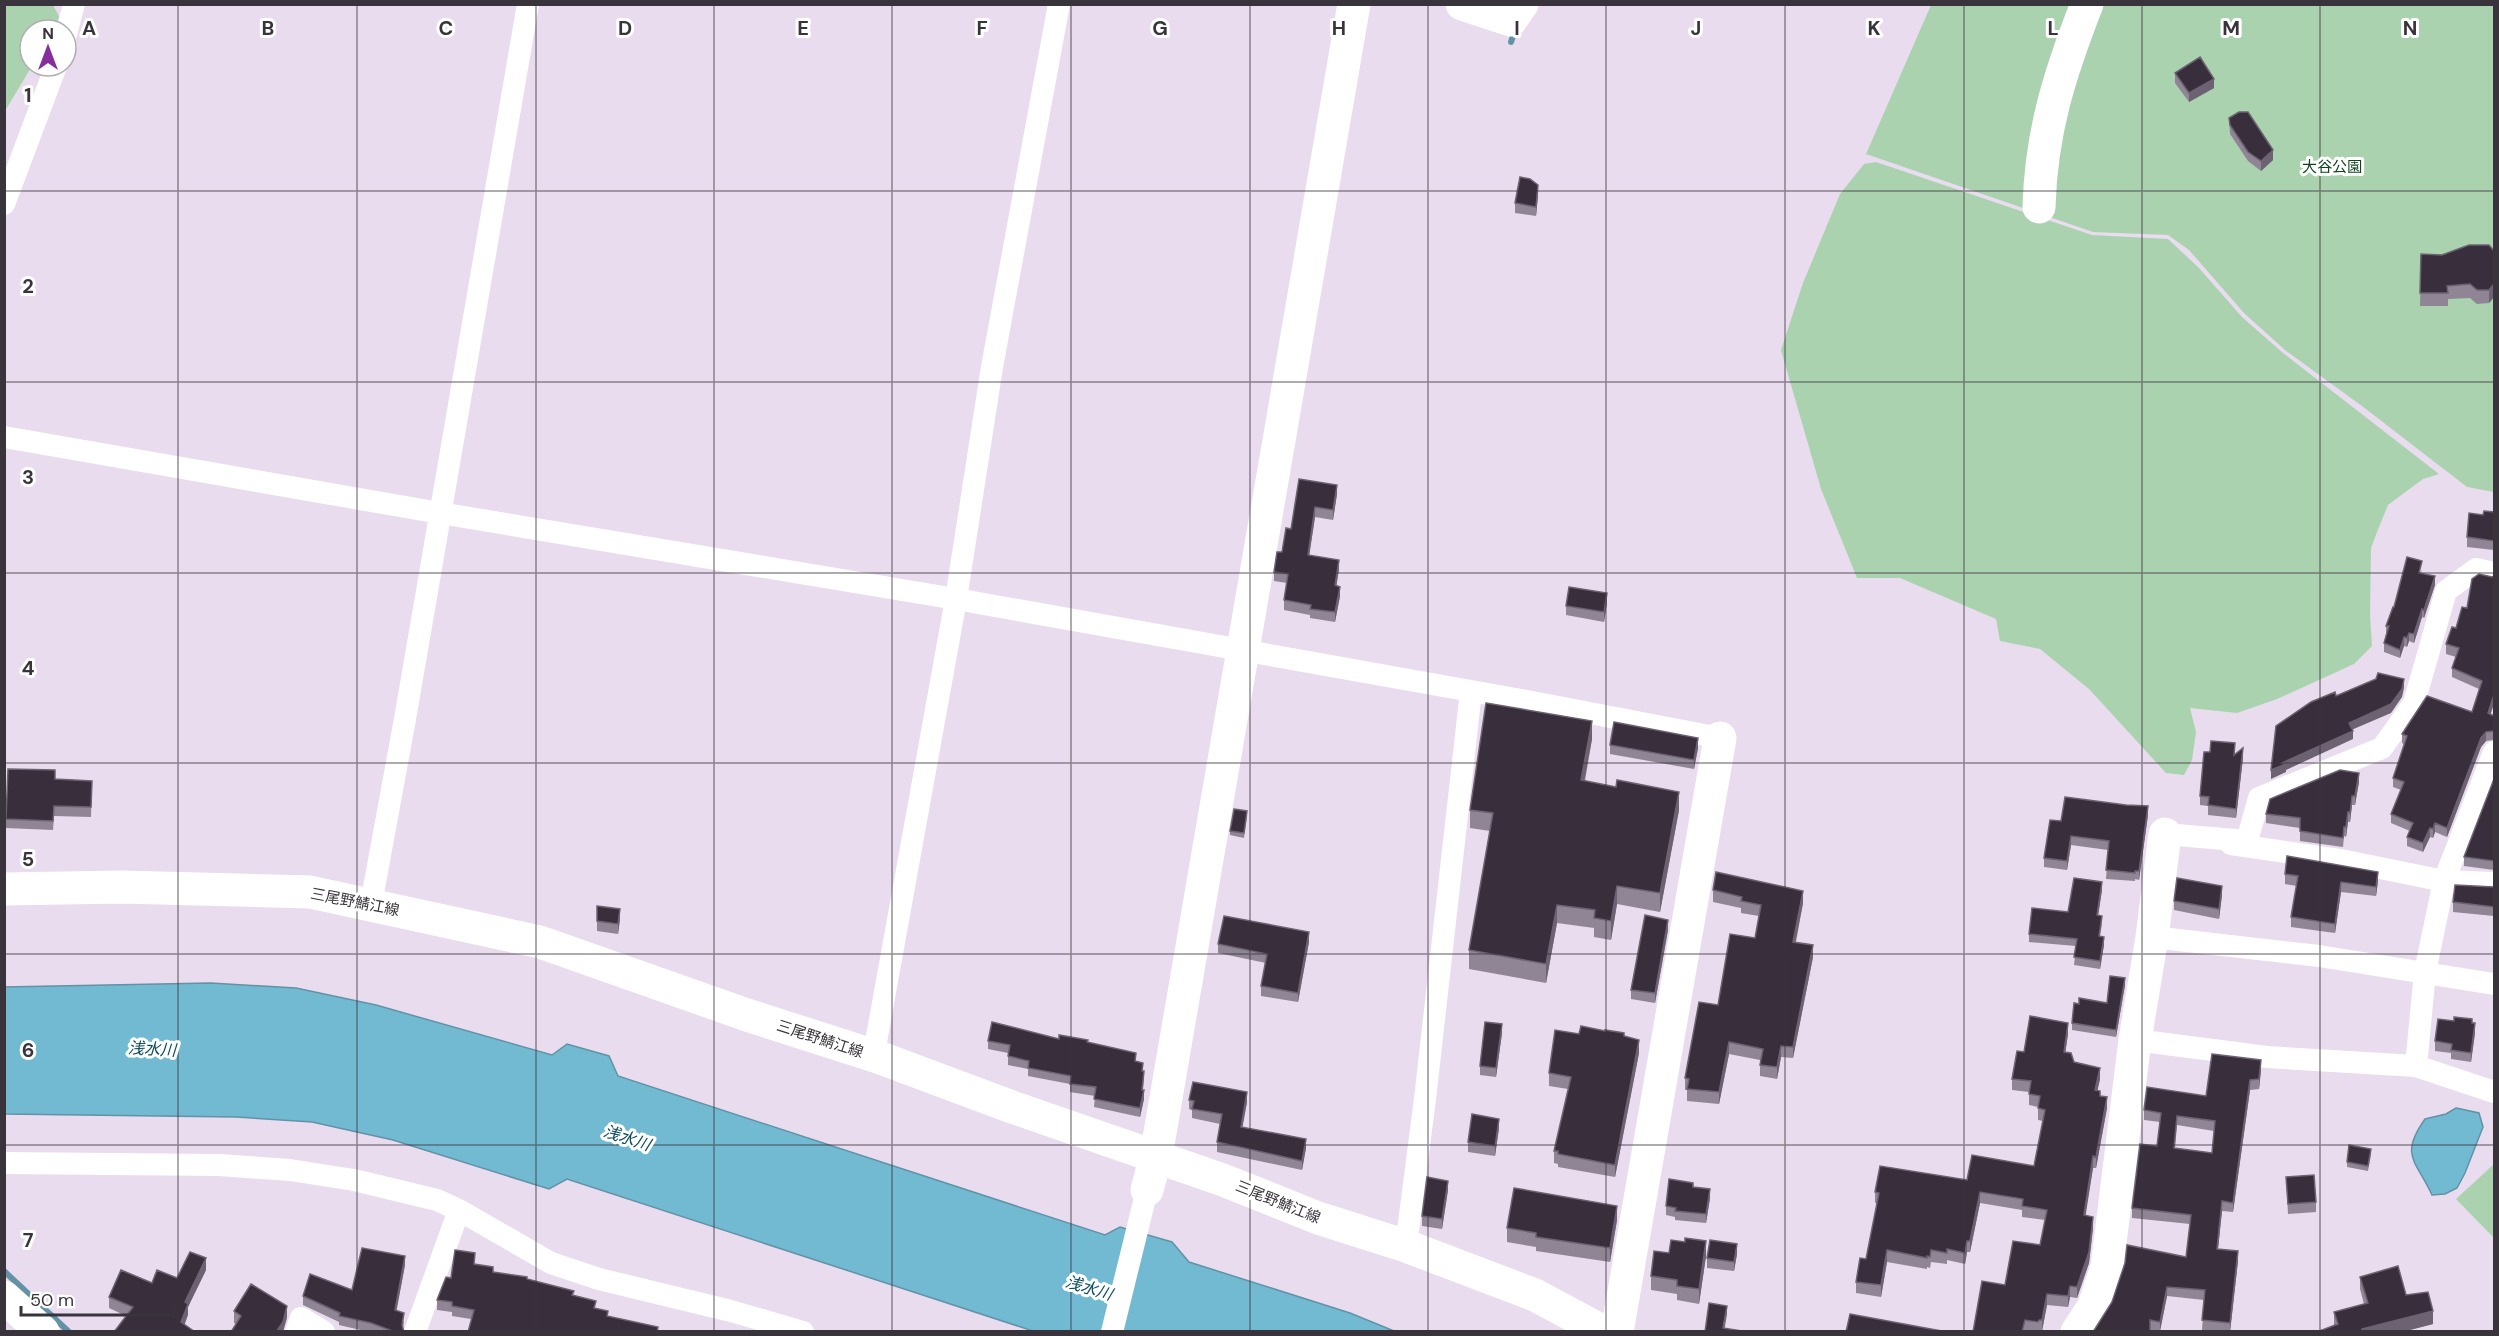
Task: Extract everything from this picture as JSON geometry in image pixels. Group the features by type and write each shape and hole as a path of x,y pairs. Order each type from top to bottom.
{"street":[{"path":"371,904 528,4"},
{"path":"878,1057 874,1053 956,599 992,367 1059,4"},
{"path":"1112,1332 1156,1156 1354,4"},
{"path":"1462,4 1511,20 1522,4"},
{"path":"2039,207 2040,170 2049,117 2087,4"},
{"path":"4,204 51,78"},
{"path":"4,437 956,599 1720,738 1617,1332"},
{"path":"2165,834 2247,841 2259,798 2382,748 2414,703 2446,591 2476,569 2494,573"},
{"path":"1406,1246 1471,691"},
{"path":"2416,1066 2425,972 2444,881 2494,752"},
{"path":"2165,834 2346,861 2444,881 2494,883"},
{"path":"2077,1332 2082,1328 2094,1306 2107,1267 2135,1040 2152,937 2165,834"},
{"name":"三尾野鯖江線","path":"4,889 122,887 310,892 540,942 747,1015 878,1057 1012,1107 1156,1156 1318,1218 1406,1246 1535,1295 1604,1332"},
{"path":"2152,937 2241,946 2494,984"},
{"path":"2135,1040 2267,1057 2416,1066 2494,1092"},
{"path":"4,1163 208,1165 290,1170 354,1180 437,1200 459,1210 551,1263 599,1279 731,1311 803,1332"},
{"path":"415,1332 459,1210"},
{"path":"4,1297 44,1332"},
{"path":"296,1332 301,1318 324,1332"}],"green space":[{"path":"5,5 53,5 60,18 18,18 18,78 25,78 5,111"},
{"name":"大谷公園","path":"1931,5 2494,5 2494,492 2467,487 2285,350 2244,313 2189,250 2168,235 2093,232 1866,154"},
{"path":"1876,162 2092,235 2168,239 2198,267 2242,317 2283,353 2439,474 2423,479 2388,505 2371,548 2372,646 2354,664 2277,699 2237,713 2190,708 2196,732 2192,760 2184,775 2166,773 2089,689 2040,649 2000,641 1996,619 1900,578 1857,578 1821,489 1781,350 1803,283 1840,194 1864,164"},
{"path":"2494,1164 2494,1238 2456,1199"}],"water":[{"name":"浅水川","path":"211,983 296,988 376,1005 552,1055 567,1044 609,1056 618,1076 1105,1235 1120,1227 1172,1242 1189,1262 1350,1313 1394,1331 1033,1331 567,1179 549,1189 393,1140 312,1122 236,1117 5,1114 4,987"},
{"path":"2456,1108 2479,1113 2483,1127 2457,1188 2445,1194 2432,1195 2413,1158 2413,1142 2425,1119 2446,1114"}],"building":[{"path":"2200,57 2214,79 2189,93 2175,73"},
{"path":"2239,112 2248,112 2273,150 2261,161 2248,152 2230,125 2229,118"},
{"path":"1520,177 1530,179 1538,185 1536,207 1515,203"},
{"path":"2469,245 2489,245 2494,251 2494,284 2489,290 2477,290 2470,284 2447,286 2448,293 2420,293 2421,254 2442,255"},
{"path":"1299,479 1337,485 1333,510 1315,507 1308,555 1339,560 1335,585 1340,587 1335,612 1310,609 1311,605 1284,600 1288,574 1274,572 1277,552 1282,552 1286,528 1291,529"},
{"path":"2484,511 2494,512 2494,541 2467,537 2469,513 2483,515"},
{"path":"2407,557 2422,561 2419,573 2435,576 2414,634 2409,633 2407,638 2404,637 2400,650 2384,643 2389,626 2386,626 2394,607"},
{"path":"2479,574 2494,576 2494,695 2488,713 2494,716 2494,731 2486,732 2481,738 2447,828 2435,823 2423,843 2407,837 2413,823 2391,814 2404,782 2393,778 2407,736 2402,734 2427,696 2472,712 2482,681 2452,668 2459,648 2446,644 2452,627 2456,628 2462,607 2467,608 2472,579"},
{"path":"1569,587 1607,593 1604,612 1566,606"},
{"path":"2378,673 2404,679 2402,689 2391,704 2349,723 2353,731 2271,770 2276,726 2311,702 2335,692 2336,696 2376,679"},
{"path":"1486,703 1592,721 1581,780 1616,787 1617,780 1679,792 1660,893 1617,886 1611,921 1594,918 1595,910 1557,905 1546,964 1469,950 1493,813 1470,810"},
{"path":"1614,722 1698,738 1694,760 1610,745"},
{"path":"2211,741 2235,743 2234,755 2243,748 2236,809 2208,805 2209,797 2200,796 2204,752 2210,752"},
{"path":"8,769 55,770 55,779 92,781 91,807 54,806 53,821 6,819"},
{"path":"2340,770 2359,773 2343,838 2300,831 2300,818 2266,814 2270,799"},
{"path":"2494,779 2494,861 2464,857"},
{"path":"2065,797 2148,806 2139,871 2135,873 2106,870 2109,841 2071,836 2067,861 2044,858 2050,820 2061,821"},
{"path":"1234,809 1247,811 1244,833 1230,831"},
{"path":"2287,856 2378,872 2376,887 2341,882 2335,924 2291,917 2298,876 2285,874"},
{"path":"1716,872 1803,891 1793,942 1813,945 1793,1047 1781,1046 1777,1067 1760,1065 1763,1049 1729,1042 1719,1092 1687,1089 1689,1079 1685,1078 1699,1002 1718,1005 1730,934 1755,938 1761,905 1741,901 1742,897 1713,890"},
{"path":"2074,878 2102,882 2097,915 2102,916 2099,936 2104,937 2100,961 2074,957 2077,939 2029,934 2032,908 2068,912"},
{"path":"2177,878 2222,886 2219,909 2174,901"},
{"path":"2455,885 2494,887 2494,907 2453,902"},
{"path":"597,906 620,909 618,924 597,921"},
{"path":"1645,915 1668,920 1655,993 1631,990"},
{"path":"1224,916 1309,932 1298,993 1261,986 1267,954 1218,944"},
{"path":"2110,976 2125,978 2116,1030 2072,1023 2074,1003 2079,1004 2079,998 2107,1003"},
{"path":"2030,1016 2068,1023 2064,1052 2071,1053 2074,1062 2100,1068 2095,1090 2100,1091 2100,1096 2107,1097 2096,1157 2093,1156 2084,1215 2093,1217 2089,1252 2077,1287 2070,1286 2068,1296 2047,1294 2042,1320 2038,1322 2025,1320 2022,1332 1973,1332 1982,1281 2005,1285 2013,1241 2040,1245 2047,1210 2022,1206 2023,1199 1980,1192 1970,1241 1967,1241 1965,1253 1947,1249 1947,1253 1931,1250 1930,1257 1927,1256 1927,1258 1887,1250 1881,1285 1856,1282 1860,1258 1866,1259 1879,1193 1875,1192 1880,1166 1967,1180 1972,1155 2034,1166 2045,1110 2038,1108 2040,1096 2029,1094 2031,1081 2012,1079 2017,1051 2024,1052"},
{"path":"2454,1017 2472,1019 2472,1023 2475,1023 2471,1053 2451,1050 2452,1044 2435,1041 2438,1019 2454,1021"},
{"path":"992,1022 1059,1039 1059,1035 1088,1040 1087,1042 1136,1053 1135,1061 1143,1063 1142,1071 1144,1071 1142,1090 1144,1090 1140,1108 1094,1099 1096,1087 1070,1084 1071,1076 1028,1068 1029,1061 1008,1056 1010,1045 988,1041"},
{"path":"1485,1022 1502,1024 1496,1068 1480,1066"},
{"path":"1581,1026 1624,1033 1624,1036 1639,1040 1615,1165 1558,1154 1558,1151 1554,1151 1571,1077 1549,1073 1555,1030 1579,1034"},
{"path":"2212,1054 2261,1060 2259,1079 2250,1080 2233,1203 2222,1201 2217,1249 2238,1251 2230,1323 2202,1320 2205,1290 2167,1287 2160,1322 2150,1320 2150,1332 2093,1332 2112,1302 2125,1263 2127,1245 2186,1257 2191,1215 2132,1208 2140,1144 2157,1146 2161,1113 2144,1110 2147,1087 2206,1096","holes":["2177,1116 2215,1121 2212,1153 2174,1148"]},
{"path":"1193,1082 1247,1092 1241,1127 1306,1139 1302,1161 1217,1142 1222,1114 1192,1109 1194,1101 1189,1100"},
{"path":"1472,1114 1499,1119 1495,1146 1468,1142"},
{"path":"2349,1145 2371,1149 2368,1166 2347,1162"},
{"path":"2314,1175 2316,1202 2288,1204 2286,1177"},
{"path":"1427,1177 1448,1181 1442,1219 1422,1216"},
{"path":"1669,1179 1693,1183 1693,1187 1710,1189 1706,1214 1675,1211 1676,1208 1666,1206"},
{"path":"1514,1188 1617,1206 1610,1248 1536,1237 1536,1233 1507,1228"},
{"path":"1685,1238 1706,1241 1699,1289 1677,1286 1677,1280 1651,1276 1654,1251 1669,1253 1671,1240 1685,1242"},
{"path":"1710,1240 1737,1244 1734,1262 1707,1258"},
{"path":"362,1248 405,1256 395,1310 404,1313 402,1325 404,1332 395,1332 371,1323 339,1316 340,1313 303,1296 310,1274 352,1290"},
{"path":"455,1250 475,1253 474,1264 493,1267 493,1272 527,1277 527,1279 574,1291 572,1295 596,1301 594,1308 608,1311 607,1316 658,1327 657,1332 468,1332 474,1310 452,1306 452,1302 437,1300 446,1277 451,1278"},
{"path":"190,1252 206,1258 185,1302 188,1304 181,1322 195,1332 114,1332 133,1307 109,1297 121,1270 152,1283 157,1270 177,1278"},
{"path":"2398,1266 2406,1295 2428,1292 2433,1311 2362,1329 2363,1332 2317,1332 2338,1324 2334,1312 2368,1303 2360,1277"},
{"path":"251,1284 287,1306 283,1322 276,1332 231,1332 241,1316 234,1311"},
{"path":"1709,1303 1727,1306 1723,1328 1748,1332 1705,1332"},
{"path":"1850,1314 1947,1332 1846,1332"}],"waterway":[{"path":"1511,42 1515,30"},
{"path":"4,1271 69,1332"}]}
